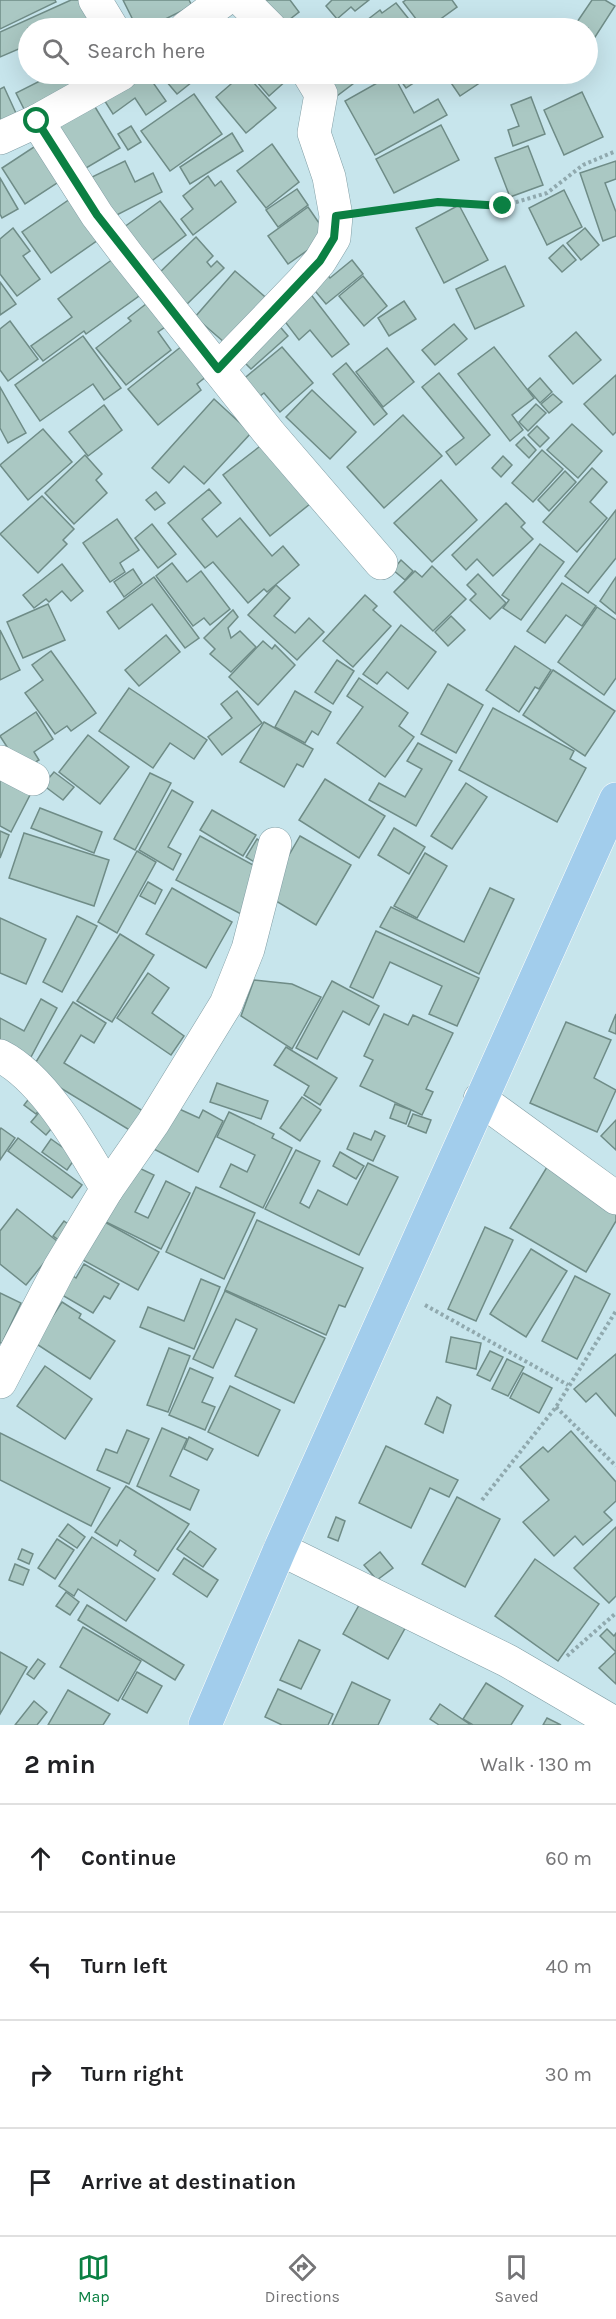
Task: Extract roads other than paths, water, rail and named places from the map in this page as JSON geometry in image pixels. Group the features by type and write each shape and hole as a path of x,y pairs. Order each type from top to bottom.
{"main road":[{"path":"205,1725 280,1549 616,798"}],"street":[{"path":"95,0 106,18"},
{"path":"200,18 224,0"},
{"path":"242,0 260,18"},
{"path":"0,138 37,121 103,84"},
{"path":"218,369 320,261 334,238 336,216 329,177 314,133 321,94 315,84"},
{"path":"37,121 97,215 270,434 381,563"},
{"path":"0,762 33,779"},
{"path":"0,1382 60,1267 226,1004 248,949 275,844"},
{"path":"0,1056 17,1065 48,1096 108,1189"},
{"path":"480,1100 616,1198"},
{"path":"280,1549 497,1656 616,1724"}]}
